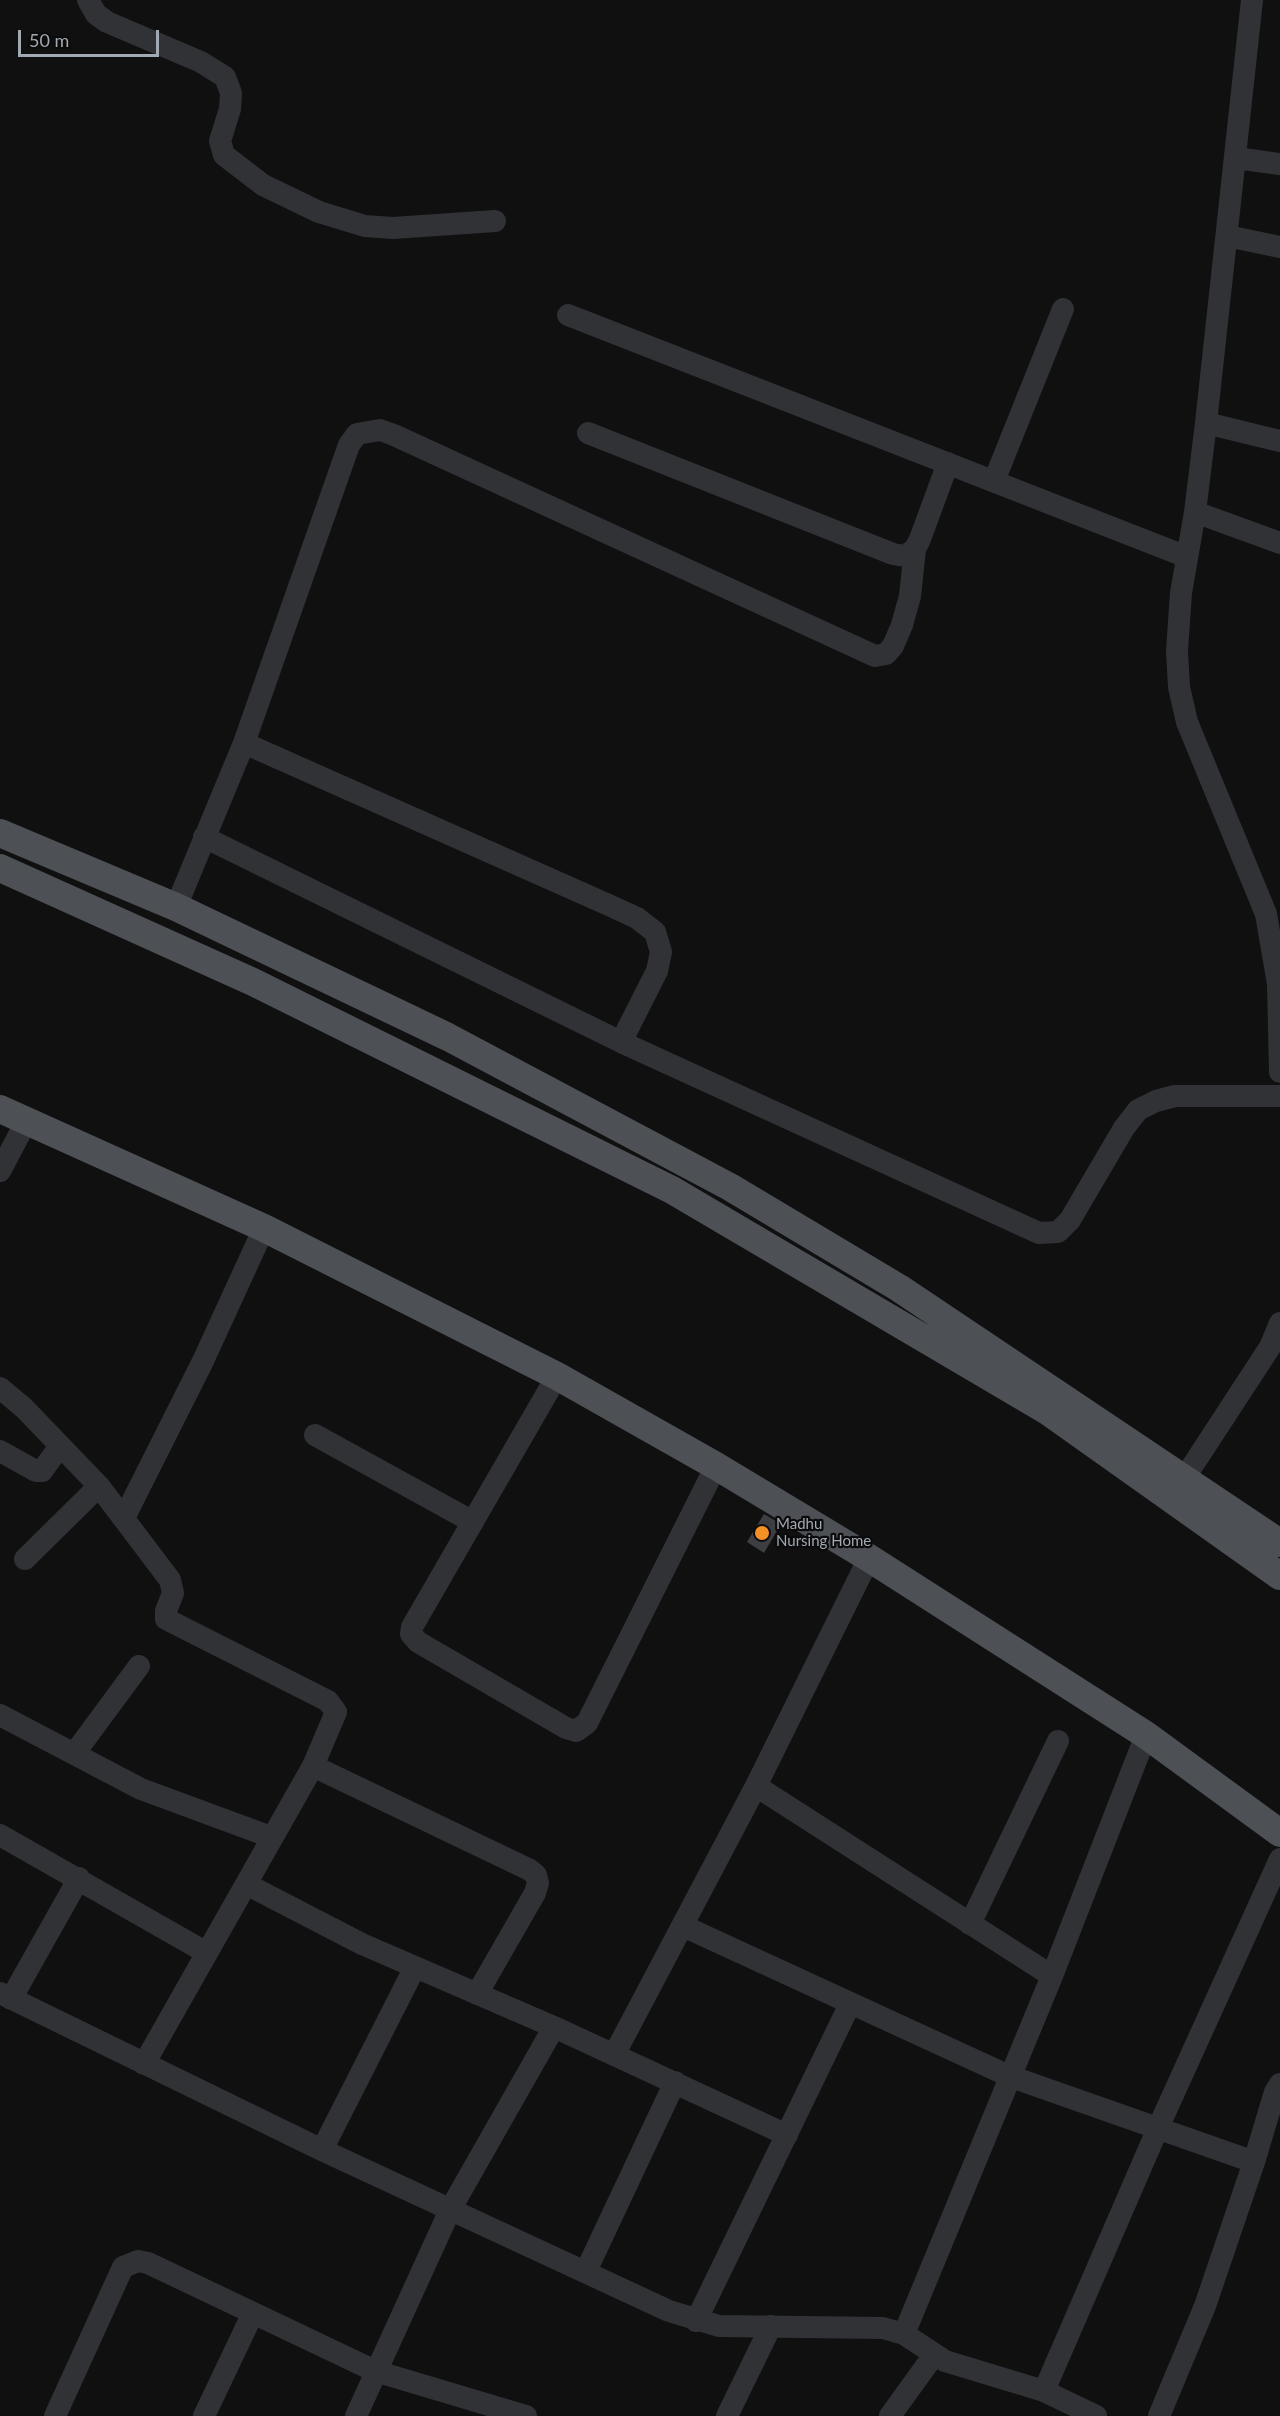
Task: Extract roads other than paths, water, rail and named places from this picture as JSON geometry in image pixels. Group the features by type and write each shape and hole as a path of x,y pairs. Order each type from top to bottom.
{"main road":[{"path":"0,833 176,907 448,1037 730,1187 899,1288 1177,1488 1280,1576"},
{"path":"0,868 253,982 672,1190 1177,1488 1280,1543"},
{"path":"0,1109 264,1228 557,1376 716,1466 869,1558 1146,1735 1280,1833"}],"street":[{"path":"87,0 96,14 107,22 201,62 225,77 231,93 230,109 220,141 224,155 263,185 319,212 365,226 393,228 495,221"},
{"path":"1252,0 1206,423 1195,512 1181,593 1177,651 1179,687 1187,722 1250,871 1276,942 1280,1072"},
{"path":"1236,158 1280,164"},
{"path":"1227,236 1280,247"},
{"path":"994,481 1063,309"},
{"path":"568,315 1187,557"},
{"path":"1206,423 1280,441"},
{"path":"176,907 244,743 349,445 357,434 380,430 394,435 875,656 886,654 893,646 902,625 910,596 915,549 948,463"},
{"path":"588,433 893,554 905,556 915,549"},
{"path":"1195,512 1280,543"},
{"path":"244,743 611,906 637,918 655,932 661,952 657,971 621,1042"},
{"path":"204,837 621,1042 1040,1233 1058,1232 1070,1220 1124,1128 1138,1110 1155,1101 1175,1096 1280,1096"},
{"path":"0,1171 27,1120"},
{"path":"124,1518 203,1361 264,1228"},
{"path":"1177,1488 1270,1347 1280,1323"},
{"path":"557,1376 412,1627 411,1634 428,1648 566,1728 576,1731 587,1723 716,1466"},
{"path":"0,1388 99,1486 170,1580 173,1593 166,1611 166,1619 333,1704 336,1712 335,1719 313,1766 144,2064"},
{"path":"315,1435 473,1522"},
{"path":"0,1450 36,1471 42,1471 60,1446"},
{"path":"25,1558 99,1486"},
{"path":"614,2055 756,1786 869,1558"},
{"path":"75,1755 139,1666"},
{"path":"0,1714 149,1792 271,1837"},
{"path":"904,2334 1052,1976 1146,1735"},
{"path":"970,1924 1058,1741"},
{"path":"313,1766 530,1870 536,1875 538,1883 535,1893 477,1994"},
{"path":"756,1786 1052,1976"},
{"path":"0,1835 207,1953"},
{"path":"1044,2391 1158,2128 1280,1859"},
{"path":"79,1878 5,1996 322,2150 669,2311 696,2321 719,2326 883,2328 904,2334 934,2355 962,2368 1044,2391 1096,2416"},
{"path":"246,1884 362,1944 554,2027 787,2135"},
{"path":"683,1926 1009,2076 1254,2162"},
{"path":"322,2150 415,1967"},
{"path":"696,2321 850,2004"},
{"path":"356,2416 450,2210 554,2027"},
{"path":"586,2271 675,2082"},
{"path":"1159,2416 1205,2306 1254,2162 1275,2092 1280,2085"},
{"path":"55,2416 123,2267 129,2263 148,2263 375,2371 526,2416"},
{"path":"204,2416 253,2313"},
{"path":"727,2416 771,2326"},
{"path":"890,2416 934,2355"}],"place":[{"name":"Madhu Nursing Home","path":"762,1533"}]}
